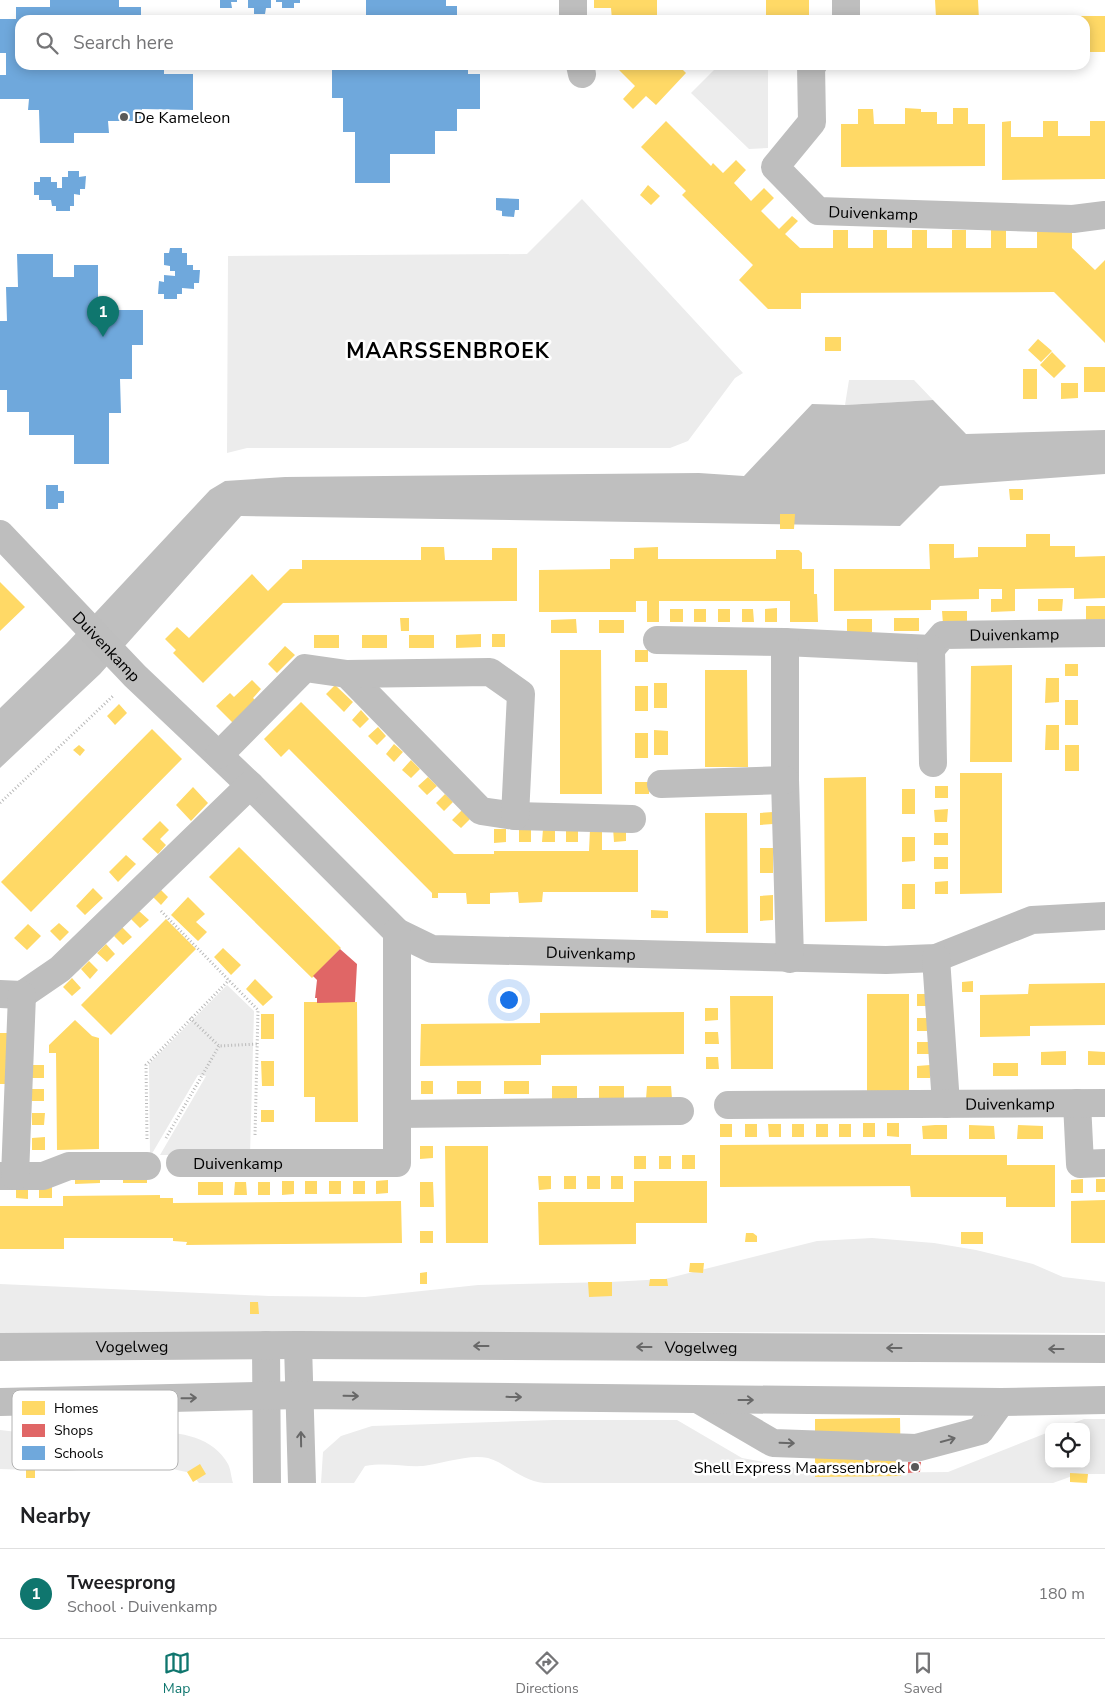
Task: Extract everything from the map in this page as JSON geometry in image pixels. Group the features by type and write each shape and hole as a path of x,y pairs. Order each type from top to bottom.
{"street":[{"path":"572,0 573,15"},
{"path":"846,0 846,15"},
{"name":"Duivenkamp","path":"811,70 812,122 775,167 818,211 1073,219 1105,215"},
{"name":"Duivenkamp","path":"0,534 75,616 250,785 396,932 432,949 790,960 936,958 1032,920 1105,916"},
{"name":"Duivenkamp","path":"931,649 943,635 1105,633"},
{"path":"657,640 785,642 931,649 932,763"},
{"path":"785,642 785,780 790,960"},
{"path":"218,755 306,668 347,674 490,672 521,694 515,816"},
{"path":"347,674 481,811 515,816 632,818"},
{"path":"661,784 785,780"},
{"path":"147,1166 69,1166 43,1176 7,1176 11,994 60,969 250,785"},
{"name":"Duivenkamp","path":"180,1163 397,1163 396,932"},
{"name":"Duivenkamp","path":"936,958 946,1104"},
{"name":"Duivenkamp","path":"1076,1103 1080,1164 1105,1163"},
{"name":"Duivenkamp","path":"728,1105 1105,1103"},
{"path":"397,1114 680,1111"},
{"path":"266,1345 267,1483"},
{"path":"298,1345 301,1395 302,1483"},
{"name":"Vogelweg","path":"0,1347 298,1345 1105,1349"},
{"path":"178,1398 301,1395 1001,1402 1105,1400"},
{"path":"697,1399 773,1443 916,1448 980,1431 1001,1402"}],"path":[{"path":"0,803 130,671"},
{"path":"141,890 258,1010 255,1163"},
{"path":"147,1166 146,1065 229,980"},
{"path":"190,1018 219,1046 257,1044"},
{"path":"164,1140 219,1046"}],"shaded area":[{"path":"714,70 768,70 768,148 749,149 691,93"},
{"path":"582,199 743,373 735,378 688,441 670,448 247,448 227,453 228,256 527,254"},
{"path":"849,380 914,380 933,400 845,405"},
{"path":"933,400 966,434 1105,430 1105,474 940,486 900,526 241,516 100,674 0,768 0,708 67,643 210,490 225,481 285,477 699,473 744,476 812,404 845,405"},
{"path":"227,985 254,1011 250,1155 160,1155 206,1076 198,1075 150,1157 149,1064"},
{"path":"872,1238 934,1243 976,1250 1033,1264 1063,1277 1105,1282 1105,1333 590,1332 0,1341 0,1284 269,1296 365,1297 478,1285 665,1279 817,1241"},
{"path":"1084,1419 1105,1419 1105,1474 1078,1474 1053,1483 544,1483 521,1476 495,1460 472,1457 423,1466 380,1464 365,1466 354,1483 321,1483 323,1452 341,1436 372,1426 554,1420 677,1420 742,1458 801,1469 846,1473 948,1472 1045,1434 1045,1468 1090,1468 1090,1423 1074,1423"},
{"path":"0,1430 12,1431 12,1469 0,1469"},
{"path":"178,1434 198,1439 215,1449 228,1464 233,1483 199,1483 191,1473 177,1470"},
{"path":"33,1470 79,1470 66,1471"}],"building: Homes":[{"path":"594,0 657,0 657,15 612,15 611,8 594,8"},
{"path":"766,0 809,0 809,15 766,15"},
{"path":"935,0 978,0 979,15 936,15"},
{"path":"1090,16 1105,16 1105,52 1090,52"},
{"path":"619,70 683,70 686,73 656,105 646,96 633,109 623,99 635,86"},
{"path":"905,108 921,109 921,112 937,112 937,124 953,124 953,108 968,108 968,124 985,124 985,166 841,167 841,124 858,124 858,109 873,109 874,124 905,124"},
{"path":"666,121 711,166 713,163 723,173 736,160 746,170 734,183 751,201 764,188 774,198 761,211 779,229 792,216 798,221 785,234 800,248 833,248 833,230 848,230 848,248 873,248 873,230 887,230 887,248 912,248 912,230 927,230 927,248 952,248 952,230 966,230 966,248 991,248 991,230 1006,230 1006,248 1037,248 1037,229 1072,230 1072,248 1095,270 1105,260 1105,343 1054,292 801,293 801,309 768,309 739,280 753,265 682,195 686,191 641,147"},
{"path":"1011,121 1011,137 1043,137 1043,121 1058,121 1058,136 1090,136 1090,121 1105,121 1105,179 1002,180 1002,122"},
{"path":"648,185 660,196 651,205 640,195"},
{"path":"825,337 841,337 841,351 825,351"},
{"path":"1038,339 1052,351 1041,362 1028,350"},
{"path":"1052,352 1066,366 1054,378 1040,365"},
{"path":"1084,367 1105,367 1105,392 1084,392"},
{"path":"1023,369 1037,369 1037,399 1023,399"},
{"path":"1061,383 1078,383 1078,398 1061,399"},
{"path":"1009,489 1023,489 1023,500 1010,500"},
{"path":"780,514 795,514 794,529 780,529"},
{"path":"1026,534 1050,534 1050,546 1075,546 1075,557 1105,556 1105,598 1074,599 1074,588 1015,589 1015,611 991,612 991,599 1002,599 1002,589 979,589 979,599 931,600 931,610 834,611 834,569 930,569 929,544 954,544 954,558 978,557 978,547 1026,547"},
{"path":"421,547 444,547 445,560 492,560 492,548 517,548 517,601 283,603 203,683 173,653 176,650 165,639 177,627 189,638 252,574 268,591 290,569 302,569 302,560 421,560"},
{"path":"658,547 658,559 776,559 776,550 799,550 802,553 802,569 814,569 814,594 817,594 818,622 790,622 790,601 659,601 659,622 647,622 647,601 636,601 636,612 539,612 539,570 610,569 610,559 634,559 634,548"},
{"path":"0,582 25,607 0,631"},
{"path":"1038,599 1063,599 1062,611 1038,611"},
{"path":"1086,606 1105,606 1105,619 1086,620"},
{"path":"777,608 777,622 765,622 765,609"},
{"path":"670,609 683,609 683,622 670,622"},
{"path":"694,609 706,609 706,622 694,622"},
{"path":"718,609 730,609 730,622 718,622"},
{"path":"742,609 753,609 754,622 742,622"},
{"path":"942,611 967,611 967,624 943,624"},
{"path":"400,618 409,618 409,631 401,631"},
{"path":"894,618 919,618 919,631 894,631"},
{"path":"576,619 577,633 551,633 551,620"},
{"path":"847,619 872,619 872,632 847,632"},
{"path":"599,620 624,620 624,633 599,633"},
{"path":"481,634 481,647 456,648 456,635"},
{"path":"492,634 505,634 505,647 492,647"},
{"path":"314,635 339,635 339,648 314,648"},
{"path":"362,635 387,635 387,648 362,648"},
{"path":"409,635 434,635 434,648 409,648"},
{"path":"285,646 295,655 277,673 268,664"},
{"path":"560,650 601,650 602,794 560,794"},
{"path":"635,650 648,650 648,662 635,662"},
{"path":"1065,664 1078,664 1078,676 1065,676"},
{"path":"1012,665 1012,762 970,762 971,666"},
{"path":"705,670 747,670 748,767 705,767"},
{"path":"1046,678 1059,678 1059,702 1045,703"},
{"path":"252,680 261,689 253,698 258,703 236,726 216,706 230,693 234,697"},
{"path":"654,683 667,683 667,708 654,708"},
{"path":"335,685 353,702 344,712 326,694"},
{"path":"635,686 648,686 648,711 635,711"},
{"path":"1065,700 1078,700 1078,725 1065,725"},
{"path":"301,702 454,854 494,854 494,851 589,851 590,829 602,828 602,850 638,850 638,892 543,892 542,902 519,903 518,892 490,893 490,904 467,904 466,893 438,893 438,898 432,898 432,893 289,749 281,757 264,739"},
{"path":"119,704 127,713 115,725 107,716"},
{"path":"361,710 369,719 360,728 352,720"},
{"path":"1046,725 1059,725 1059,750 1045,750"},
{"path":"378,727 386,736 377,745 368,736"},
{"path":"152,729 182,759 31,912 1,882"},
{"path":"654,730 668,731 668,755 654,755"},
{"path":"635,733 648,733 648,758 635,758"},
{"path":"394,744 403,752 394,762 386,754"},
{"path":"79,745 85,750 80,756 73,750"},
{"path":"1065,745 1079,745 1079,771 1065,771"},
{"path":"411,760 420,769 411,778 402,770"},
{"path":"960,773 1002,773 1002,893 960,894"},
{"path":"428,777 437,786 427,795 418,786"},
{"path":"866,777 867,921 825,922 824,778"},
{"path":"635,782 649,782 649,794 635,794"},
{"path":"935,786 948,786 948,798 935,798"},
{"path":"193,787 208,803 191,821 176,805"},
{"path":"902,789 915,789 915,814 902,814"},
{"path":"445,794 453,802 444,811 436,803"},
{"path":"948,809 947,822 935,822 934,810"},
{"path":"462,810 470,819 461,828 452,820"},
{"path":"773,812 773,824 760,825 760,813"},
{"path":"705,813 747,813 748,933 706,933"},
{"path":"160,821 169,830 160,839 166,845 158,854 142,839"},
{"path":"578,828 578,842 566,842 566,829"},
{"path":"613,828 626,828 626,841 614,842"},
{"path":"494,829 506,829 506,842 494,843"},
{"path":"519,829 531,829 531,842 519,842"},
{"path":"543,829 555,829 555,842 542,842"},
{"path":"934,833 948,833 948,845 934,845"},
{"path":"902,837 915,837 915,861 902,862"},
{"path":"239,847 341,948 312,978 209,877"},
{"path":"760,848 773,848 773,873 760,873"},
{"path":"126,855 136,864 118,882 109,872"},
{"path":"934,857 948,857 948,869 934,869"},
{"path":"948,881 948,894 935,894 935,882"},
{"path":"902,884 915,884 915,909 902,909"},
{"path":"93,888 103,898 85,915 76,906"},
{"path":"160,889 168,897 161,905 153,897"},
{"path":"773,895 773,920 760,921 760,896"},
{"path":"188,897 205,914 196,922 207,932 198,941 171,915"},
{"path":"651,910 668,911 668,918 651,918"},
{"path":"139,911 149,920 140,928 131,919"},
{"path":"166,919 196,949 111,1035 81,1005"},
{"path":"59,923 69,932 60,941 50,931"},
{"path":"28,924 41,936 27,950 14,938"},
{"path":"122,927 132,937 123,945 114,936"},
{"path":"106,944 115,954 107,962 97,953"},
{"path":"223,948 241,965 231,975 214,957"},
{"path":"89,961 98,970 90,979 81,969"},
{"path":"72,978 81,988 72,996 63,987"},
{"path":"255,979 273,997 263,1006 246,989"},
{"path":"973,981 973,992 962,992 962,982"},
{"path":"1105,983 1105,1025 1030,1026 1030,1036 980,1037 980,995 1028,994 1029,984"},
{"path":"867,994 909,994 909,1091 867,1091"},
{"path":"917,994 930,994 930,1006 917,1006"},
{"path":"730,996 773,996 773,1069 731,1069"},
{"path":"304,1002 357,1002 358,1122 315,1122 315,1097 304,1097"},
{"path":"705,1008 718,1008 718,1020 705,1021"},
{"path":"684,1012 684,1054 541,1055 541,1065 420,1066 421,1024 540,1023 540,1013"},
{"path":"261,1014 274,1014 274,1039 261,1039"},
{"path":"917,1018 930,1018 930,1031 917,1031"},
{"path":"75,1020 92,1036 99,1038 99,1149 57,1150 56,1053 49,1053 49,1045"},
{"path":"705,1032 718,1032 719,1044 705,1044"},
{"path":"0,1033 11,1033 11,1084 0,1084"},
{"path":"917,1042 930,1042 930,1054 917,1054"},
{"path":"1066,1051 1066,1065 1041,1065 1041,1052"},
{"path":"1088,1051 1105,1052 1105,1065 1088,1065"},
{"path":"706,1057 718,1057 719,1069 706,1069"},
{"path":"261,1061 274,1061 274,1086 262,1086"},
{"path":"993,1063 1018,1063 1018,1076 993,1076"},
{"path":"31,1065 44,1065 44,1078 31,1078"},
{"path":"930,1065 930,1078 917,1078 917,1066"},
{"path":"421,1081 433,1081 433,1094 421,1094"},
{"path":"457,1081 481,1081 481,1094 457,1094"},
{"path":"504,1081 529,1081 529,1094 504,1094"},
{"path":"552,1086 577,1086 577,1099 552,1100"},
{"path":"599,1086 624,1086 624,1099 599,1099"},
{"path":"647,1086 671,1086 672,1099 646,1099"},
{"path":"31,1089 44,1089 44,1101 32,1101"},
{"path":"261,1110 274,1110 274,1122 261,1122"},
{"path":"32,1113 45,1113 44,1125 32,1125"},
{"path":"863,1123 875,1123 875,1137 863,1137"},
{"path":"887,1123 899,1123 899,1137 887,1136"},
{"path":"720,1124 732,1124 732,1137 720,1137"},
{"path":"745,1124 757,1124 757,1137 745,1137"},
{"path":"768,1124 781,1124 781,1137 769,1137"},
{"path":"792,1124 804,1124 804,1137 792,1137"},
{"path":"816,1124 828,1124 828,1137 816,1137"},
{"path":"839,1124 851,1124 851,1137 839,1137"},
{"path":"947,1125 947,1139 923,1139 922,1126"},
{"path":"969,1125 994,1126 995,1139 969,1139"},
{"path":"1018,1125 1043,1126 1043,1139 1017,1139"},
{"path":"45,1137 45,1150 32,1150 32,1138"},
{"path":"911,1144 911,1155 1007,1155 1007,1165 1055,1165 1055,1207 1006,1207 1006,1197 911,1197 910,1186 720,1187 720,1145"},
{"path":"420,1146 433,1146 433,1158 420,1159"},
{"path":"445,1146 488,1146 488,1243 446,1243"},
{"path":"682,1155 695,1155 695,1169 682,1169"},
{"path":"634,1156 646,1156 646,1169 634,1169"},
{"path":"659,1156 671,1156 671,1169 659,1169"},
{"path":"100,1170 100,1183 75,1184 75,1171"},
{"path":"123,1170 147,1170 147,1183 123,1183"},
{"path":"538,1176 551,1176 551,1189 539,1190"},
{"path":"564,1176 576,1176 576,1189 564,1189"},
{"path":"587,1176 600,1176 600,1189 587,1189"},
{"path":"611,1176 623,1176 623,1189 611,1189"},
{"path":"1083,1179 1083,1193 1071,1193 1071,1180"},
{"path":"1096,1179 1105,1179 1105,1192 1096,1192"},
{"path":"388,1180 388,1193 376,1194 376,1181"},
{"path":"282,1181 294,1181 294,1194 282,1195"},
{"path":"305,1181 317,1181 317,1194 305,1194"},
{"path":"329,1181 341,1181 341,1194 329,1194"},
{"path":"353,1181 365,1181 365,1194 353,1194"},
{"path":"634,1181 707,1181 707,1223 636,1223 636,1244 539,1245 538,1202 634,1202"},
{"path":"198,1182 223,1182 223,1195 198,1195"},
{"path":"235,1182 246,1182 247,1195 234,1195"},
{"path":"258,1182 270,1182 270,1195 258,1195"},
{"path":"420,1182 433,1182 434,1207 420,1207"},
{"path":"16,1185 28,1185 28,1199 16,1198"},
{"path":"39,1185 52,1185 52,1198 39,1198"},
{"path":"160,1195 160,1198 173,1198 173,1203 401,1201 402,1243 186,1245 187,1242 173,1241 173,1238 64,1238 64,1249 0,1249 0,1206 63,1206 63,1196"},
{"path":"1105,1200 1105,1243 1071,1243 1071,1201"},
{"path":"420,1231 433,1231 433,1243 420,1243"},
{"path":"961,1232 983,1232 983,1244 961,1244"},
{"path":"746,1233 753,1233 757,1236 757,1242 745,1242"},
{"path":"690,1263 704,1263 703,1273 689,1272"},
{"path":"427,1272 427,1284 420,1284 420,1273"},
{"path":"650,1279 667,1279 668,1286 649,1286"},
{"path":"588,1282 612,1282 612,1296 589,1297"},
{"path":"250,1302 258,1302 259,1314 250,1314"},
{"path":"900,1418 901,1476 815,1477 815,1419"},
{"path":"200,1464 206,1474 193,1482 187,1472"},
{"path":"26,1470 35,1470 35,1478 26,1478"},
{"path":"1070,1473 1088,1474 1087,1483 1070,1482"}],"building: Shops":[{"path":"340,949 357,964 355,1002 317,1003 317,998 315,998 317,980 313,976"},
{"path":"908,1462 921,1462 920,1472 908,1473"}],"building: Schools":[{"path":"50,0 119,0 119,7 141,7 141,15 16,15 16,7 50,7"},
{"path":"220,0 237,0 237,2 231,2 232,8 220,8"},
{"path":"248,0 271,0 271,8 266,8 265,14 254,14 254,8 248,8"},
{"path":"276,0 300,0 300,3 294,3 294,8 282,8 282,2 276,2"},
{"path":"366,0 446,0 446,6 457,6 457,15 366,15"},
{"path":"0,19 15,19 15,70 164,70 164,74 193,74 193,110 142,109 142,121 108,121 109,133 74,133 74,143 40,143 39,110 28,110 29,99 0,99 0,75 6,75 6,53 0,53"},
{"path":"332,70 468,70 468,74 480,74 480,109 457,109 457,131 435,131 435,154 390,154 390,183 355,183 355,132 343,132 343,98 332,98"},
{"path":"68,171 79,171 79,177 86,176 85,189 80,189 80,195 74,194 74,206 70,206 70,211 56,211 56,206 52,206 51,200 39,200 39,195 34,195 34,182 40,182 40,177 51,177 51,182 57,182 57,188 62,188 62,177 68,177"},
{"path":"496,198 519,199 519,210 515,210 514,217 502,216 502,211 496,210"},
{"path":"170,248 182,248 182,253 187,253 187,265 193,265 193,270 200,270 199,283 194,283 194,289 182,288 182,294 177,294 177,299 164,299 164,294 158,294 159,281 164,282 164,275 175,276 175,271 170,271 170,266 164,265 164,253 169,253"},
{"path":"17,254 53,254 53,277 74,277 74,265 98,265 98,299 109,299 109,310 143,310 143,345 132,345 132,379 120,379 121,413 109,413 109,464 74,464 74,435 29,435 29,412 7,412 7,390 0,390 0,321 7,321 6,287 18,287"},
{"path":"46,485 58,485 58,491 64,491 64,503 58,503 58,509 46,509"}],"place":[{"name":"De Kameleon","path":"124,117"},
{"name":"Tweesprong","path":"103,337"},
{"name":"Shell Express Maarssenbroek","path":"915,1467"}],"district":[{"name":"MAARSSENBROEK","path":"448,351"}]}
